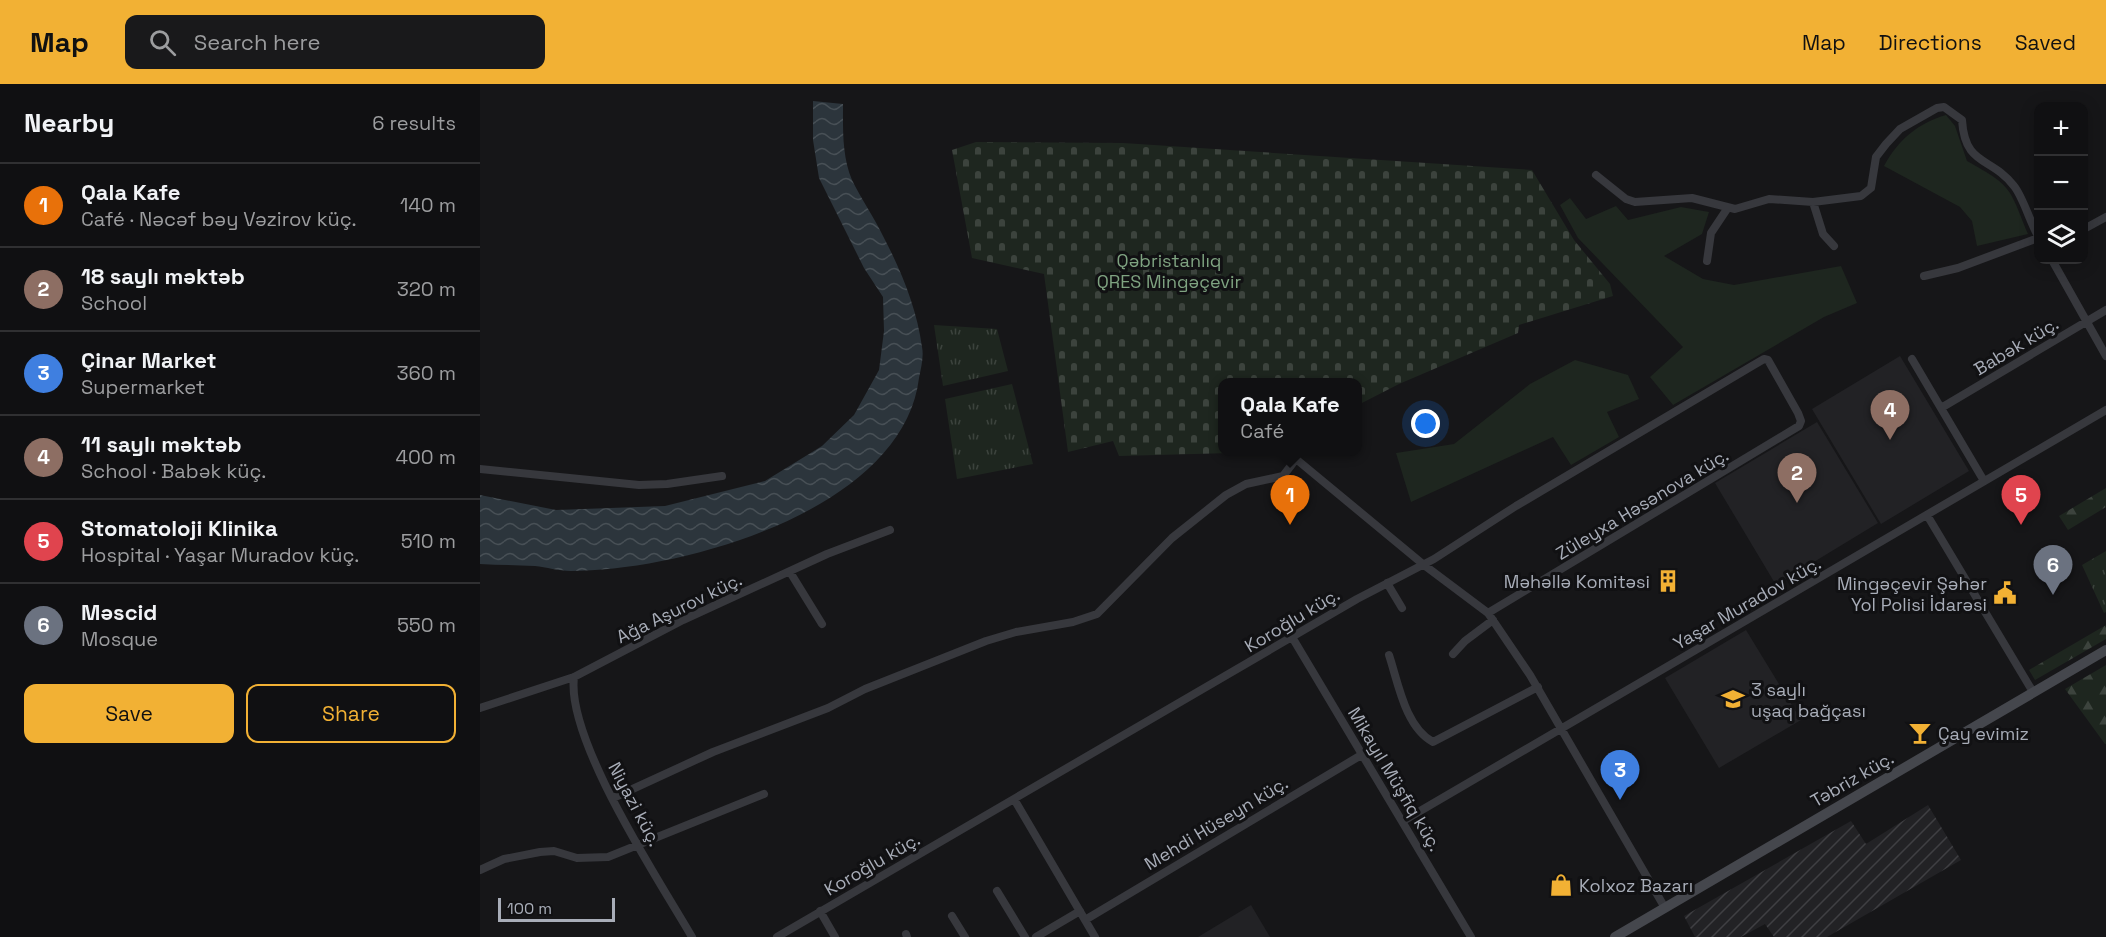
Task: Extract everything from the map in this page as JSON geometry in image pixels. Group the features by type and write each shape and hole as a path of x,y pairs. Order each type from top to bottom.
{"main road":[{"name":"Təbriz küç.","path":"1615,937 1632,933 1665,908 2106,650"}],"street":[{"path":"1596,175 1626,199 1635,202 1692,198 1704,200 1726,210 1769,199 1813,202 1855,198 1866,194 1871,188 1876,157 1900,129 1937,108 1944,107 1962,120 1965,143 1971,151 2012,183 2034,229"},
{"path":"1813,202 1823,234 1834,246"},
{"path":"1707,261 1712,232 1726,210"},
{"path":"2088,227 2106,217"},
{"path":"1924,276 1958,268 2034,239"},
{"path":"2054,264 2106,356"},
{"name":"Babək küç.","path":"1941,408 2106,310"},
{"name":"Koroğlu küç.","path":"777,937 1293,637 1387,583 1424,565 1516,506 1764,359 1768,360 1798,413"},
{"path":"1912,359 1984,481"},
{"name":"Yaşar Muradov küç.","path":"1403,821 2106,410"},
{"name":"Züleyxa Həsənova küç.","path":"1490,617 1799,426 1801,421 1798,413"},
{"path":"613,798 713,752 828,708 865,689 986,641 1016,632 1073,622 1097,614 1172,538 1226,495 1246,484 1283,476 1296,459 1490,617 1538,687 1665,908"},
{"path":"480,469 639,485 668,484 722,476"},
{"path":"1927,515 2033,692"},
{"name":"Ağa Aşurov küç.","path":"480,708 574,677 683,620 891,530"},
{"path":"790,572 822,624"},
{"path":"1387,583 1402,608"},
{"path":"1453,654 1490,617"},
{"name":"Mikayıl Müşfiq küç.","path":"1293,637 1471,937"},
{"path":"1389,655 1410,716 1421,733 1433,742 1538,687"},
{"name":"Niyazi küç.","path":"574,677 573,693 582,730 613,798 692,937"},
{"name":"Mehdi Hüseyn küç.","path":"1085,920 1363,754"},
{"path":"480,870 504,860 540,852 594,859 608,857 764,794"},
{"path":"1014,799 1095,937"},
{"path":"997,891 1025,937"},
{"path":"820,911 835,937"},
{"path":"1036,937 1080,911"},
{"path":"952,916 965,937"}],"shaded area":[{"path":"1900,356 1969,471 1881,524 1812,409"},
{"path":"1817,422 1878,523 1776,585 1715,483"},
{"name":"3 saylı uşaq bağçası","path":"1746,630 1801,720 1719,768 1665,678"},
{"path":"1928,805 1961,860 1827,937 1774,937 1765,924 1741,937 1695,937 1684,916 1851,821 1866,844"},
{"path":"1251,905 1270,937 1198,937"}],"green space":[{"path":"1946,115 1955,126 1967,161 1993,176 2007,189 2017,206 2028,234 1977,246 1972,221 1960,207 1884,166 1896,148 1910,134 1926,123"},
{"name":"Qəbristanlıq QRES Mingəçevir","path":"976,142 1123,143 1532,170 1574,240 1610,284 1613,296 1519,325 1518,333 1399,384 1362,403 1362,378 1218,378 1218,453 1119,456 1113,441 1068,452 1044,274 972,258 952,150"},
{"path":"1570,198 1586,219 1616,206 1628,220 1681,207 1709,212 1702,234 1664,256 1703,279 1734,285 1841,266 1857,303 1824,317 1673,405 1650,377 1683,347 1578,238 1560,205"},
{"path":"934,325 997,329 1008,371 943,386"},
{"path":"1575,360 1628,375 1639,399 1607,412 1619,437 1571,465 1553,437 1411,502 1396,453 1454,444 1530,384"},
{"path":"1012,384 1033,464 957,479 945,399"},
{"path":"2106,488 2106,507 2068,530 2059,516"},
{"path":"2106,551 2106,612 2104,613 2082,565"},
{"path":"2106,625 2106,639 2035,680 2029,670"},
{"path":"2106,665 2106,744 2105,744 2065,689"}],"water":[{"path":"813,101 843,104 846,162 852,180 896,262 916,318 923,351 922,362 904,424 873,464 831,497 781,524 726,545 670,559 617,568 571,571 535,566 480,564 480,495 556,510 665,506 765,481 822,446 854,415 879,370 884,331 883,297 864,268 819,178 813,140"}],"place":[{"name":"11 saylı məktəb","path":"1890,440"},
{"name":"18 saylı məktəb","path":"1797,503"},
{"name":"Qala Kafe","path":"1290,525"},
{"name":"Stomatoloji Klinika","path":"2021,525"},
{"name":"Məhəllə Komitəsi","path":"1668,581"},
{"name":"Mingəçevir Şəhər Yol Polisi İdarəsi","path":"2005,593"},
{"name":"Məscid","path":"2053,595"},
{"name":"3 saylı uşaq bağçası","path":"1733,699"},
{"name":"Çay evimiz","path":"1920,733"},
{"name":"Çinar Market","path":"1620,800"},
{"name":"Kolxoz Bazarı","path":"1561,885"}]}
